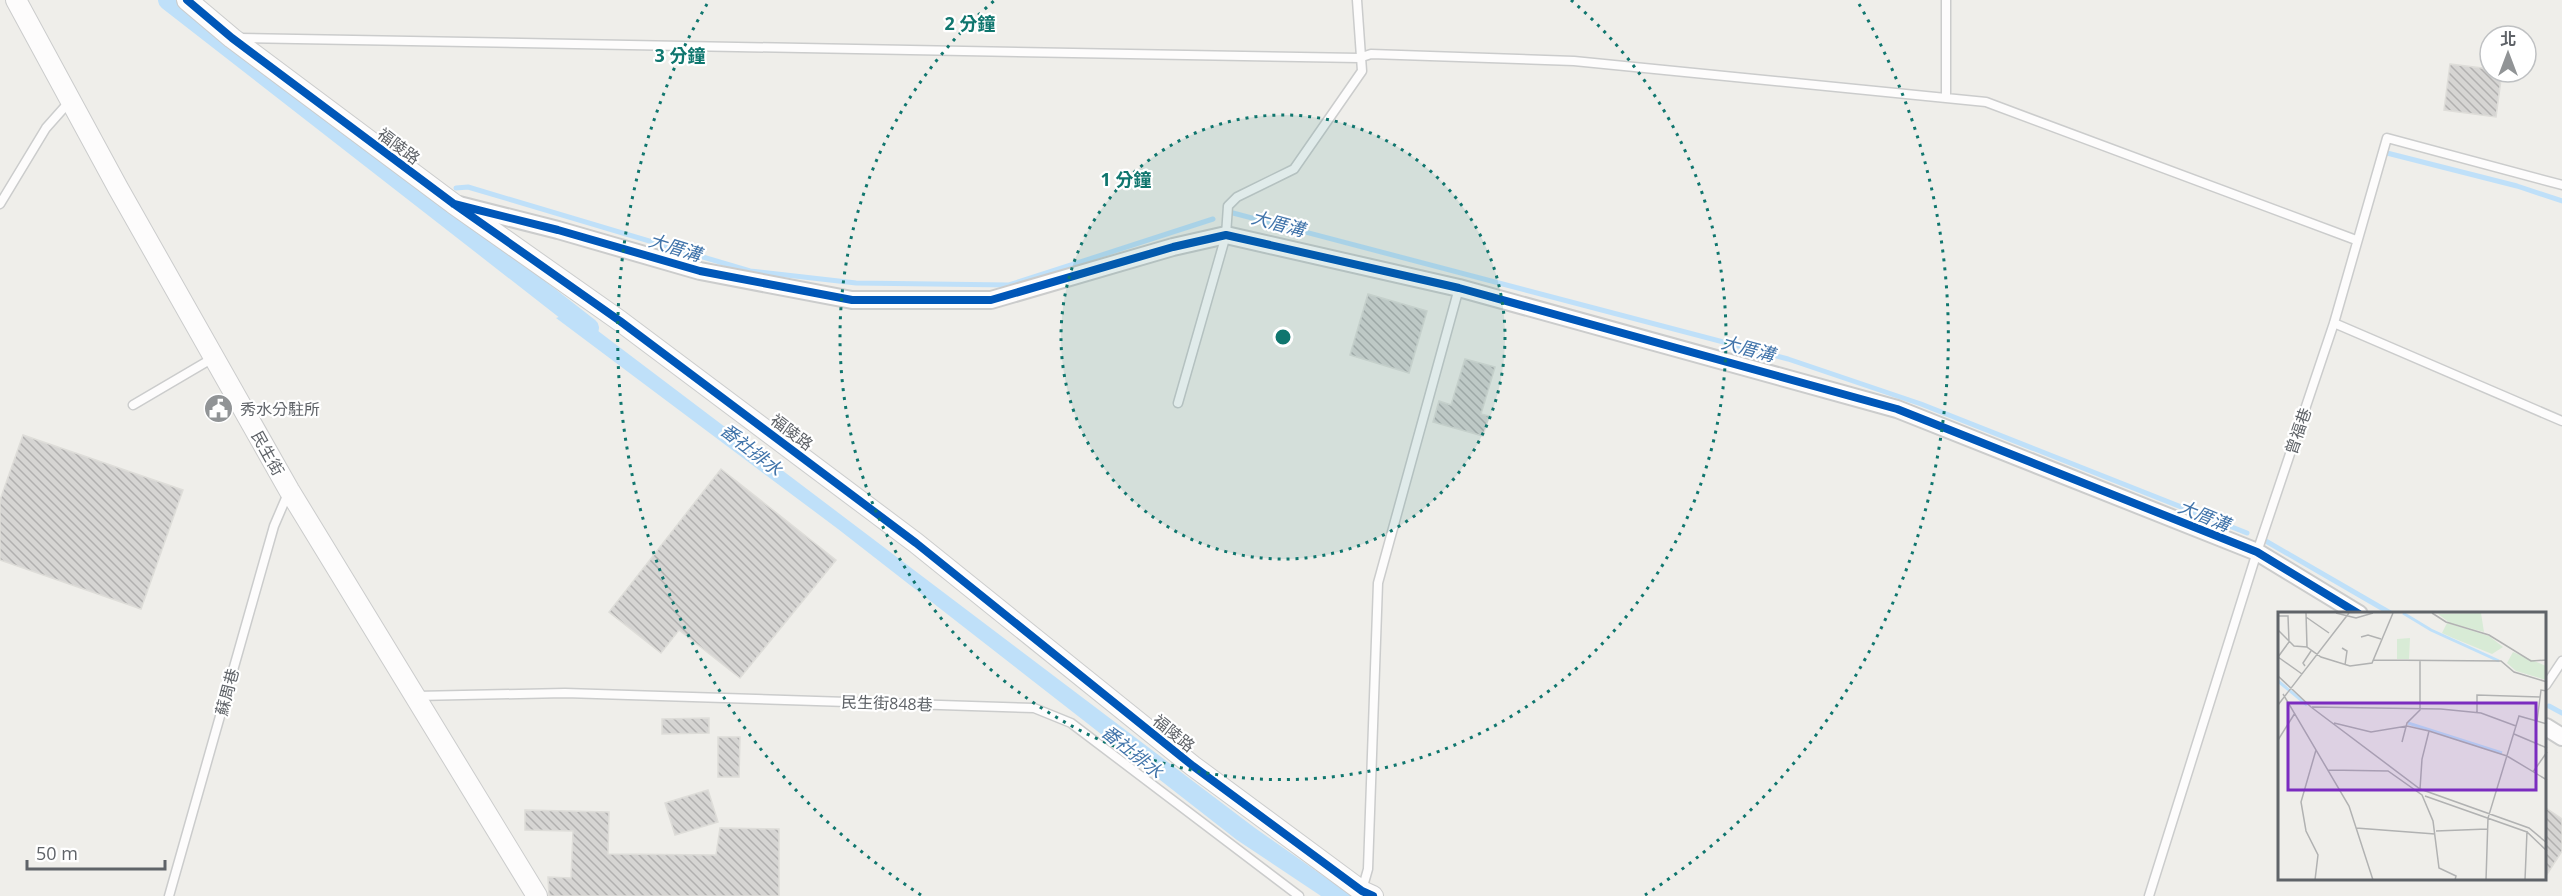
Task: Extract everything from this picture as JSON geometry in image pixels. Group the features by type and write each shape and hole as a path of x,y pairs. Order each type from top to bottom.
{"street":[{"name":"民生街","path":"16,0 289,490 537,896"},
{"name":"福陵路","path":"187,0 232,38 454,204 620,321 916,543 1193,766 1367,893"},
{"path":"454,204 558,230 700,270 852,300 991,300 1173,247 1226,235 1459,288 1897,409 2257,552 2356,612"},
{"path":"2547,728 2562,737"}],"lane":[{"path":"1178,403 1226,235 1228,206 1237,197 1294,169 1362,71 1359,58 1357,0"},
{"path":"1946,98 1947,0"},
{"path":"232,38 1359,58 1371,54 1574,61 1986,102 2356,240"},
{"path":"0,204 46,128 71,100"},
{"name":"曾福巷","path":"2149,896 2257,552 2334,323 2387,138 2562,185"},
{"path":"1367,893 1378,583 1459,288"},
{"path":"2334,323 2562,421"},
{"path":"134,405 215,357"},
{"name":"蘇周巷","path":"169,896 274,526 289,490"},
{"path":"2547,684 2562,661"},
{"name":"民生街848巷","path":"413,696 565,693 1034,708 1071,723 1299,896"}],"water":[{"path":"573,312 1255,828 1352,896 1321,896 1237,840 838,529 556,318"}],"building":[{"path":"2450,64 2478,68 2478,84 2500,84 2496,117 2444,110"},
{"path":"1368,294 1427,311 1409,373 1350,355"},
{"path":"1465,359 1495,367 1481,414 1489,416 1483,436 1433,422 1439,401 1451,405"},
{"path":"23,435 183,490 141,609 0,560 0,500"},
{"path":"721,469 836,560 740,678 679,630 661,653 609,612"},
{"path":"709,718 709,733 662,734 662,719"},
{"path":"718,737 740,737 739,777 718,777"},
{"path":"708,790 718,822 675,835 665,803"},
{"path":"2547,809 2562,819 2562,851 2547,874"},
{"path":"525,810 609,812 608,854 716,855 720,828 779,829 779,896 549,896 548,877 571,878 573,831 525,830"}],"waterway":[{"name":"番社排水","path":"168,0 589,328"},
{"path":"2383,152 2517,186 2562,201"},
{"name":"大厝溝","path":"456,188 468,187 750,271 856,283 1009,285 1213,219"},
{"name":"大厝溝","path":"1233,213 1788,359 1921,404 2247,533"},
{"name":"大厝溝","path":"2264,540 2389,612"},
{"name":"大厝溝","path":"2549,706 2562,713"}],"cycle path":[{"path":"187,0 232,38 454,204 620,321 916,543 1193,766 1362,891 1373,896"},
{"path":"454,204 558,230 700,271 852,300 991,300 1173,247 1226,235 1459,288 1897,409 2257,552 2356,612"}],"place":[{"name":"秀水分駐所","path":"219,409"}]}
